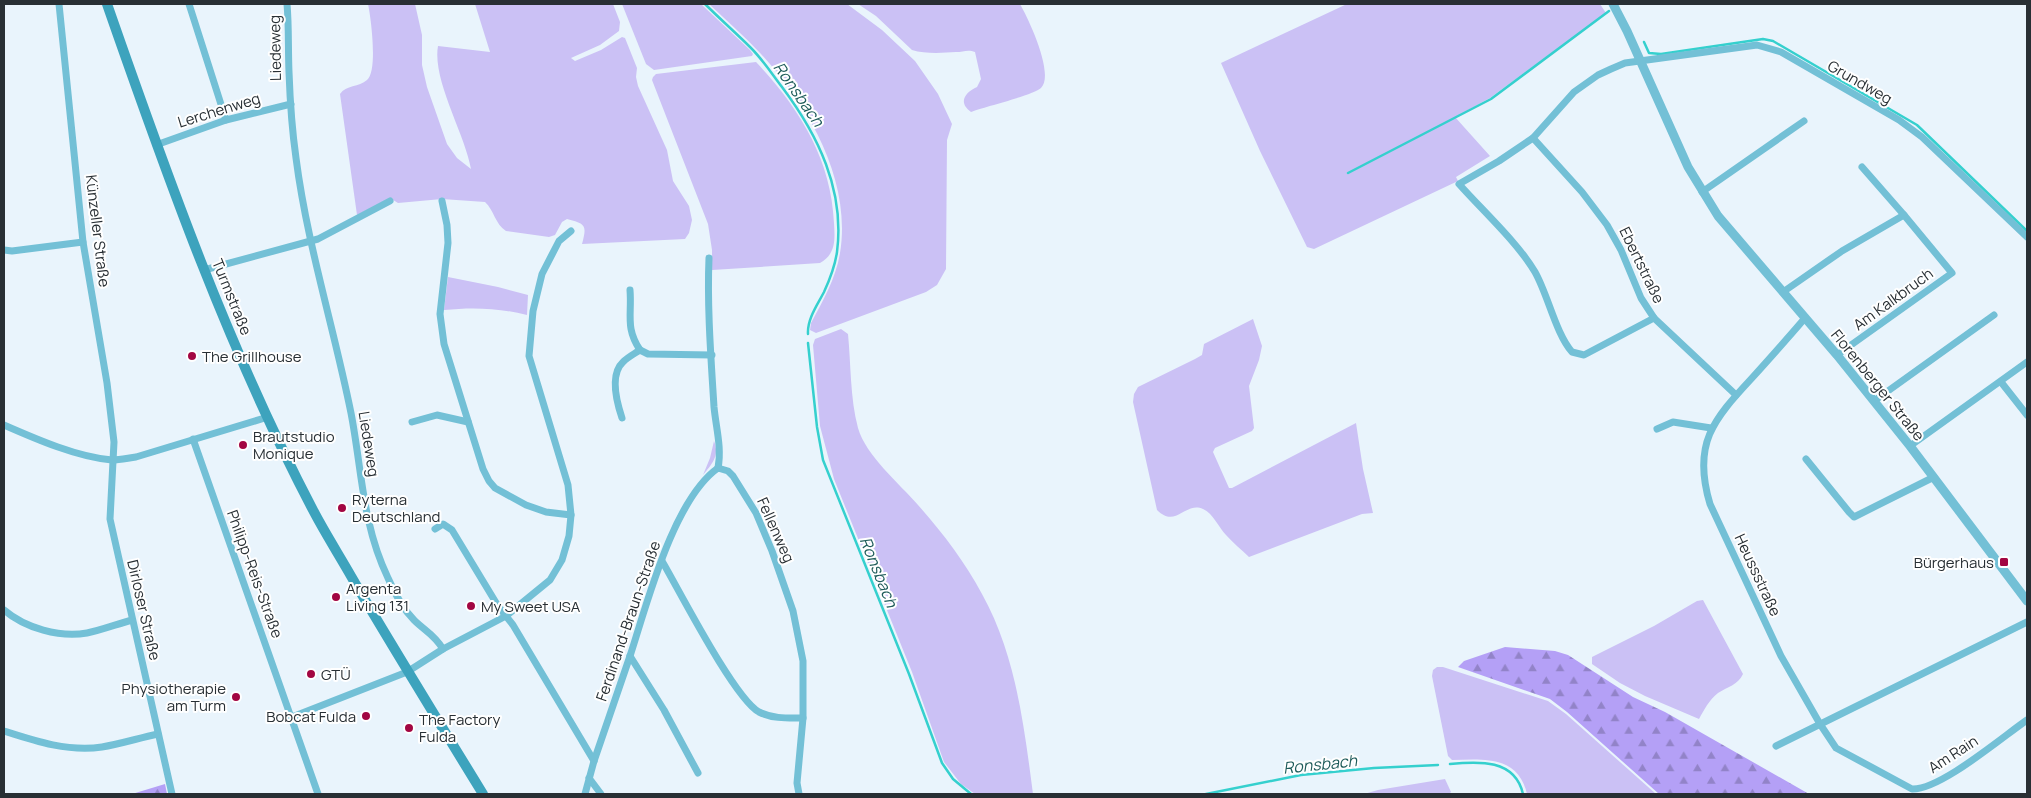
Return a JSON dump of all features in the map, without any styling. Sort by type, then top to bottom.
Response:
[{"type":"main road","name":"Turmstraße","points":[[106,4],[156,145],[204,270],[268,417],[314,510],[407,672],[483,794]]},
{"type":"street","name":"Künzeller Straße","points":[[60,4],[83,242],[107,383],[114,442],[113,460]]},
{"type":"street","points":[[189,4],[226,120]]},
{"type":"street","name":"Liedeweg","points":[[288,4],[291,104],[298,172],[311,241],[351,416],[368,522],[377,553],[388,580],[412,618],[435,636],[443,648]]},
{"type":"street","name":"Florenberger Straße","points":[[1613,4],[1688,167],[1702,192],[1730,233],[1837,355],[1910,446],[2027,601]]},
{"type":"street","name":"Grundweg","points":[[1654,318],[1584,356],[1578,355],[1569,348],[1528,261],[1459,184],[1499,161],[1533,138],[1574,92],[1598,75],[1625,63],[1749,45],[1774,48],[1899,120],[1922,137],[2027,237]]},
{"type":"street","name":"Lerchenweg","points":[[156,145],[226,120],[291,104]]},
{"type":"street","points":[[1702,192],[1804,121]]},
{"type":"street","name":"Ebertstraße","points":[[1533,138],[1582,192],[1607,225],[1621,250],[1641,298],[1654,318],[1736,395]]},
{"type":"street","name":"Am Kalkbruch","points":[[1837,355],[1952,273],[1862,167]]},
{"type":"street","points":[[204,270],[311,241],[390,201]]},
{"type":"street","points":[[442,201],[447,225],[448,243],[440,314],[444,344],[483,469],[489,482],[495,488],[526,505],[539,510],[570,515]]},
{"type":"street","points":[[1783,292],[1842,251],[1904,215]]},
{"type":"street","points":[[292,717],[407,672],[443,648],[506,616],[550,580],[562,560],[569,536],[568,485],[529,356],[533,311],[542,274],[559,241],[571,231]]},
{"type":"street","points":[[4,250],[12,251],[83,242]]},
{"type":"street","points":[[709,258],[708,285],[715,422],[720,448],[718,468]]},
{"type":"street","points":[[630,290],[630,329],[632,338],[640,350],[648,354],[712,354]]},
{"type":"street","points":[[1874,401],[1994,315]]},
{"type":"street","name":"Heussstraße","points":[[1806,318],[1717,418],[1706,443],[1703,470],[1704,485],[1710,504],[1781,656],[1820,724]]},
{"type":"street","points":[[622,418],[616,401],[616,376],[622,363],[640,350]]},
{"type":"street","points":[[1910,446],[2027,362]]},
{"type":"street","points":[[2000,382],[2027,415]]},
{"type":"street","points":[[412,422],[437,415],[468,422]]},
{"type":"street","points":[[4,425],[38,440],[73,451],[113,460],[136,457],[268,417]]},
{"type":"street","points":[[1657,430],[1674,422],[1711,428]]},
{"type":"street","name":"Philipp-Reis-Straße","points":[[193,439],[318,794]]},
{"type":"street","points":[[1806,459],[1854,517],[1934,478]]},
{"type":"street","name":"Dirloser Straße","points":[[113,460],[110,519],[172,794]]},
{"type":"street","name":"Ferdinand-Braun-Straße","points":[[585,794],[594,761],[662,561],[688,503],[702,482],[718,468]]},
{"type":"street","name":"Fellenweg","points":[[718,468],[728,471],[733,476],[756,513],[772,551],[792,611],[803,661],[803,718],[797,783],[799,794]]},
{"type":"street","points":[[435,529],[443,524],[452,530],[513,626],[594,761]]},
{"type":"street","points":[[662,561],[742,695],[758,711],[778,718],[803,718]]},
{"type":"street","points":[[4,610],[12,617],[30,626],[68,634],[86,633],[132,620]]},
{"type":"street","points":[[1776,746],[2027,622]]},
{"type":"street","points":[[630,656],[664,710],[698,773]]},
{"type":"street","name":"Am Rain","points":[[1820,724],[1836,748],[1895,781],[1912,788],[1921,789],[1942,780],[2027,720]]},
{"type":"street","points":[[4,730],[43,743],[71,748],[101,747],[158,734]]},
{"type":"street","points":[[589,778],[601,794]]},
{"type":"shaded area","points":[[368,4],[415,4],[422,35],[422,65],[427,87],[447,144],[457,158],[471,169],[468,155],[444,91],[437,60],[438,46],[490,52],[475,4],[613,4],[620,22],[619,31],[600,45],[571,58],[575,61],[601,50],[622,37],[625,38],[637,68],[638,86],[667,150],[673,181],[689,206],[692,220],[689,233],[685,239],[582,244],[584,226],[567,219],[562,222],[555,235],[549,237],[506,231],[499,225],[485,202],[442,199],[398,203],[390,198],[357,215],[340,94],[346,89],[364,82],[370,75],[373,44]]},
{"type":"shaded area","points":[[622,4],[701,4],[753,54],[752,56],[654,70],[646,64]]},
{"type":"shaded area","points":[[709,4],[847,4],[882,30],[915,61],[938,94],[952,124],[947,140],[946,269],[937,285],[926,292],[816,333],[810,330],[811,323],[832,280],[840,253],[842,226],[839,198],[833,171],[823,145],[795,96],[761,54]]},
{"type":"shaded area","points":[[858,4],[1020,4],[1029,21],[1043,59],[1045,71],[1041,88],[971,112],[964,105],[964,101],[967,94],[977,87],[981,79],[975,52],[934,53],[912,50],[876,16]]},
{"type":"shaded area","points":[[1347,4],[1600,4],[1606,13],[1490,98],[1455,117],[1490,156],[1456,177],[1458,181],[1314,249],[1307,247],[1260,151],[1221,63]]},
{"type":"shaded area","points":[[756,62],[772,79],[799,116],[819,156],[827,177],[832,199],[834,241],[832,251],[820,263],[712,270],[712,250],[708,224],[652,80],[656,74]]},
{"type":"shaded area","points":[[448,277],[528,295],[527,315],[486,309],[444,310]]},
{"type":"shaded area","points":[[1253,319],[1262,346],[1249,386],[1254,428],[1252,431],[1215,448],[1213,452],[1229,488],[1356,423],[1363,469],[1373,513],[1362,514],[1249,557],[1226,535],[1207,511],[1191,508],[1170,517],[1157,510],[1133,402],[1134,394],[1138,387],[1202,355],[1204,344]]},
{"type":"shaded area","points":[[841,329],[848,334],[853,405],[862,438],[875,459],[927,515],[953,548],[968,570],[994,617],[1011,666],[1017,691],[1033,794],[975,794],[961,784],[944,762],[912,672],[834,479],[820,426],[813,345],[815,339]]},
{"type":"shaded area","points":[[714,441],[716,455],[703,475],[710,458]]},
{"type":"shaded area","points":[[1703,600],[1743,674],[1735,683],[1715,696],[1699,719],[1645,696],[1620,683],[1592,664],[1592,657],[1654,626],[1697,601]]},
{"type":"shaded area","points":[[1437,667],[1443,667],[1548,701],[1566,714],[1656,794],[1527,794],[1516,772],[1507,766],[1487,760],[1452,760],[1448,756],[1432,676],[1433,670]]},
{"type":"shaded area","points":[[1445,779],[1451,792],[1449,794],[1364,794],[1378,790]]},
{"type":"green space","points":[[1505,647],[1555,651],[1568,655],[1633,697],[1665,712],[1809,794],[1659,794],[1550,699],[1458,667],[1464,661]]},
{"type":"green space","points":[[165,784],[167,794],[132,794]]},
{"type":"waterway","name":"Ronsbach","points":[[705,4],[755,53],[795,105],[817,144],[833,185],[837,207],[837,252],[834,267],[811,317],[808,334]]},
{"type":"waterway","points":[[1348,173],[1491,99],[1609,11]]},
{"type":"waterway","points":[[1644,42],[1649,53],[1661,54],[1763,39],[1773,41],[1917,125],[2027,231]]},
{"type":"waterway","name":"Ronsbach","points":[[808,343],[817,427],[823,460],[909,674],[942,763],[953,779],[971,794]]},
{"type":"waterway","name":"Ronsbach","points":[[1450,764],[1473,762],[1504,768],[1519,783],[1523,794]]},
{"type":"waterway","name":"Ronsbach","points":[[1206,794],[1301,775],[1374,768],[1438,765]]},
{"type":"place","name":"The Grillhouse","points":[[192,356]]},
{"type":"place","name":"Brautstudio Monique","points":[[243,445]]},
{"type":"place","name":"Ryterna Deutschland","points":[[342,508]]},
{"type":"place","name":"Bürgerhaus","points":[[2004,562]]},
{"type":"place","name":"Argenta Living 131","points":[[336,597]]},
{"type":"place","name":"My Sweet USA","points":[[471,606]]},
{"type":"place","name":"GTÜ","points":[[311,674]]},
{"type":"place","name":"Physiotherapie am Turm","points":[[236,697]]},
{"type":"place","name":"Bobcat Fulda","points":[[366,716]]},
{"type":"place","name":"The Factory Fulda","points":[[409,728]]}]
